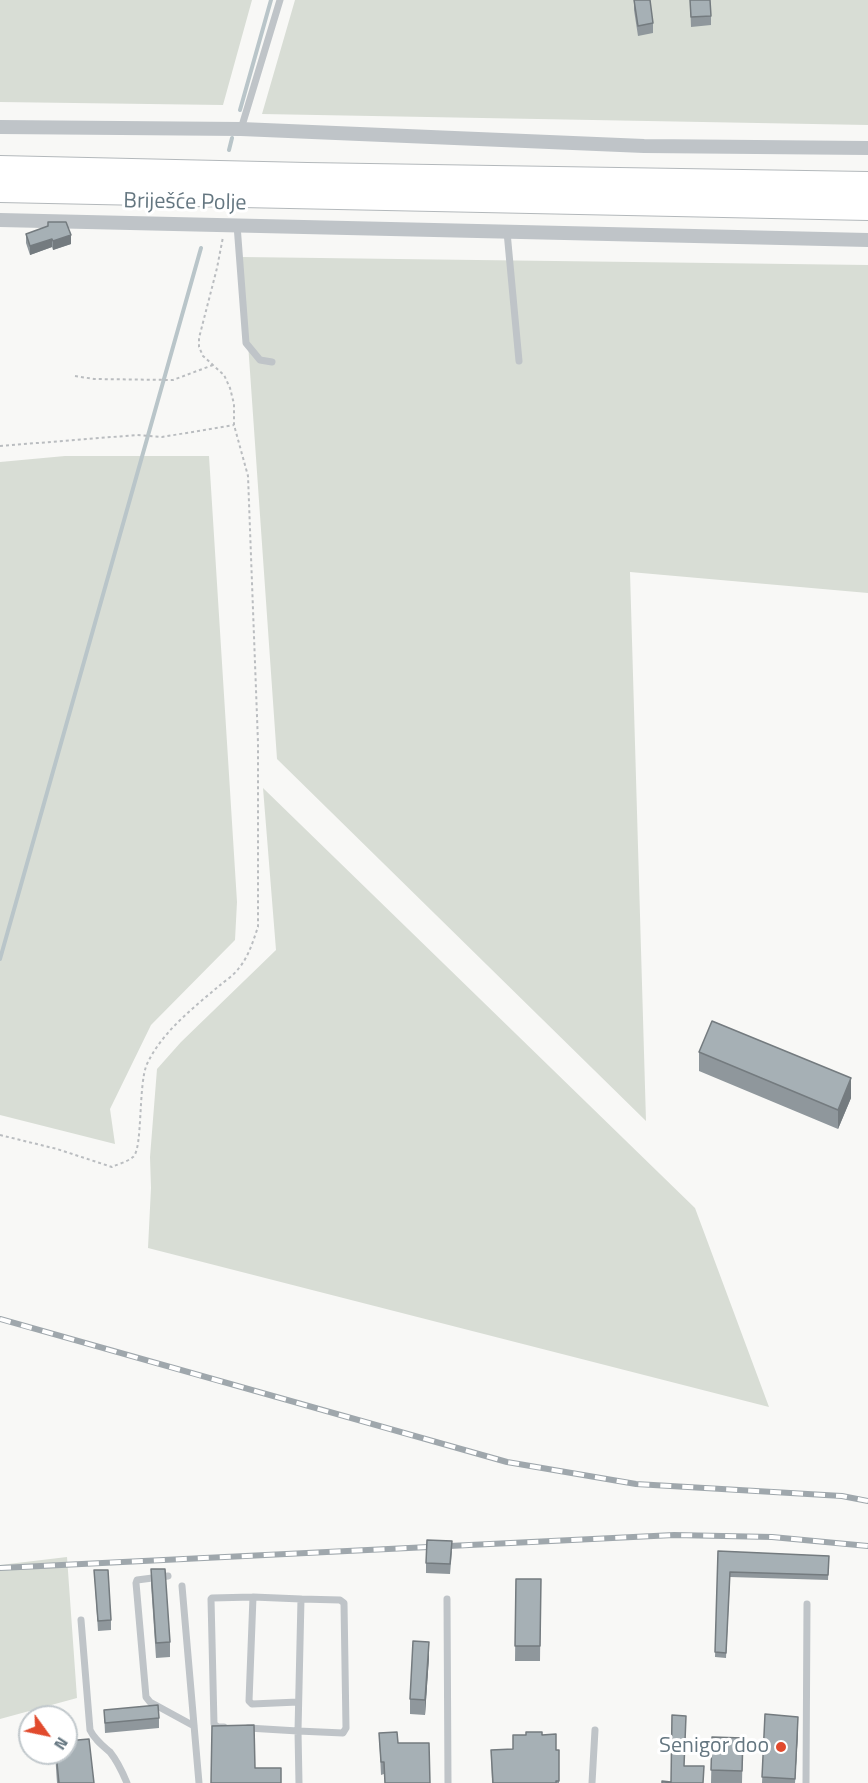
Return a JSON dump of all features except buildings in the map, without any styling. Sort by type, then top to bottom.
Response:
[{"type":"highway","points":[[0,168],[868,184]]},
{"type":"highway","points":[[0,190],[868,208]]},
{"type":"street","points":[[0,127],[241,129],[644,146],[868,148]]},
{"type":"street","name":"Briješće Polje","points":[[0,220],[868,240]]},
{"type":"lane","points":[[241,129],[280,0]]},
{"type":"lane","points":[[231,225],[246,343],[250,351],[260,360],[272,362]]},
{"type":"lane","points":[[507,232],[519,361]]},
{"type":"lane","points":[[168,1576],[136,1582],[146,1696],[155,1705],[194,1726]]},
{"type":"lane","points":[[182,1586],[199,1783]]},
{"type":"lane","points":[[253,1598],[249,1701],[252,1704],[298,1702]]},
{"type":"lane","points":[[230,1727],[218,1727],[214,1724],[211,1599],[301,1599],[344,1602],[346,1728],[343,1733],[241,1728]]},
{"type":"lane","points":[[299,1783],[298,1702],[301,1599]]},
{"type":"lane","points":[[447,1599],[448,1783]]},
{"type":"lane","points":[[806,1783],[807,1604]]},
{"type":"lane","points":[[81,1620],[90,1730],[94,1738],[120,1766],[127,1783]]},
{"type":"lane","points":[[592,1783],[595,1730]]},
{"type":"path","points":[[0,1135],[57,1149],[112,1167],[134,1157],[139,1148],[141,1092],[147,1063],[183,1018],[239,969],[250,952],[258,927],[258,743],[248,476],[234,425],[234,404],[230,388],[224,375],[203,356],[199,347],[199,338],[217,268],[231,225]]},
{"type":"path","points":[[75,376],[94,379],[173,380],[213,365]]},
{"type":"path","points":[[0,446],[137,435],[162,437],[234,425]]},
{"type":"shaded area","points":[[0,0],[252,0],[223,105],[0,102]]},
{"type":"shaded area","points":[[295,0],[868,0],[868,125],[262,114]]},
{"type":"shaded area","points":[[242,257],[868,265],[868,593],[630,572],[646,1121],[277,759]]},
{"type":"shaded area","points":[[65,456],[209,456],[237,902],[235,940],[151,1025],[110,1109],[115,1144],[0,1115],[0,462]]},
{"type":"shaded area","points":[[263,788],[695,1208],[769,1407],[148,1248],[150,1157],[157,1069],[181,1042],[276,950]]},
{"type":"shaded area","points":[[67,1557],[77,1698],[51,1705],[18,1705],[18,1714],[0,1719],[0,1565]]},
{"type":"waterway","points":[[240,110],[271,0]]},
{"type":"waterway","points":[[229,150],[232,138]]},
{"type":"waterway","points":[[0,959],[201,248]]},
{"type":"railway","points":[[0,1319],[507,1462],[636,1484],[842,1496],[868,1501]]},
{"type":"railway","points":[[0,1568],[674,1535],[772,1537],[868,1546]]},
{"type":"place","name":"Senigor doo","points":[[781,1747]]}]
